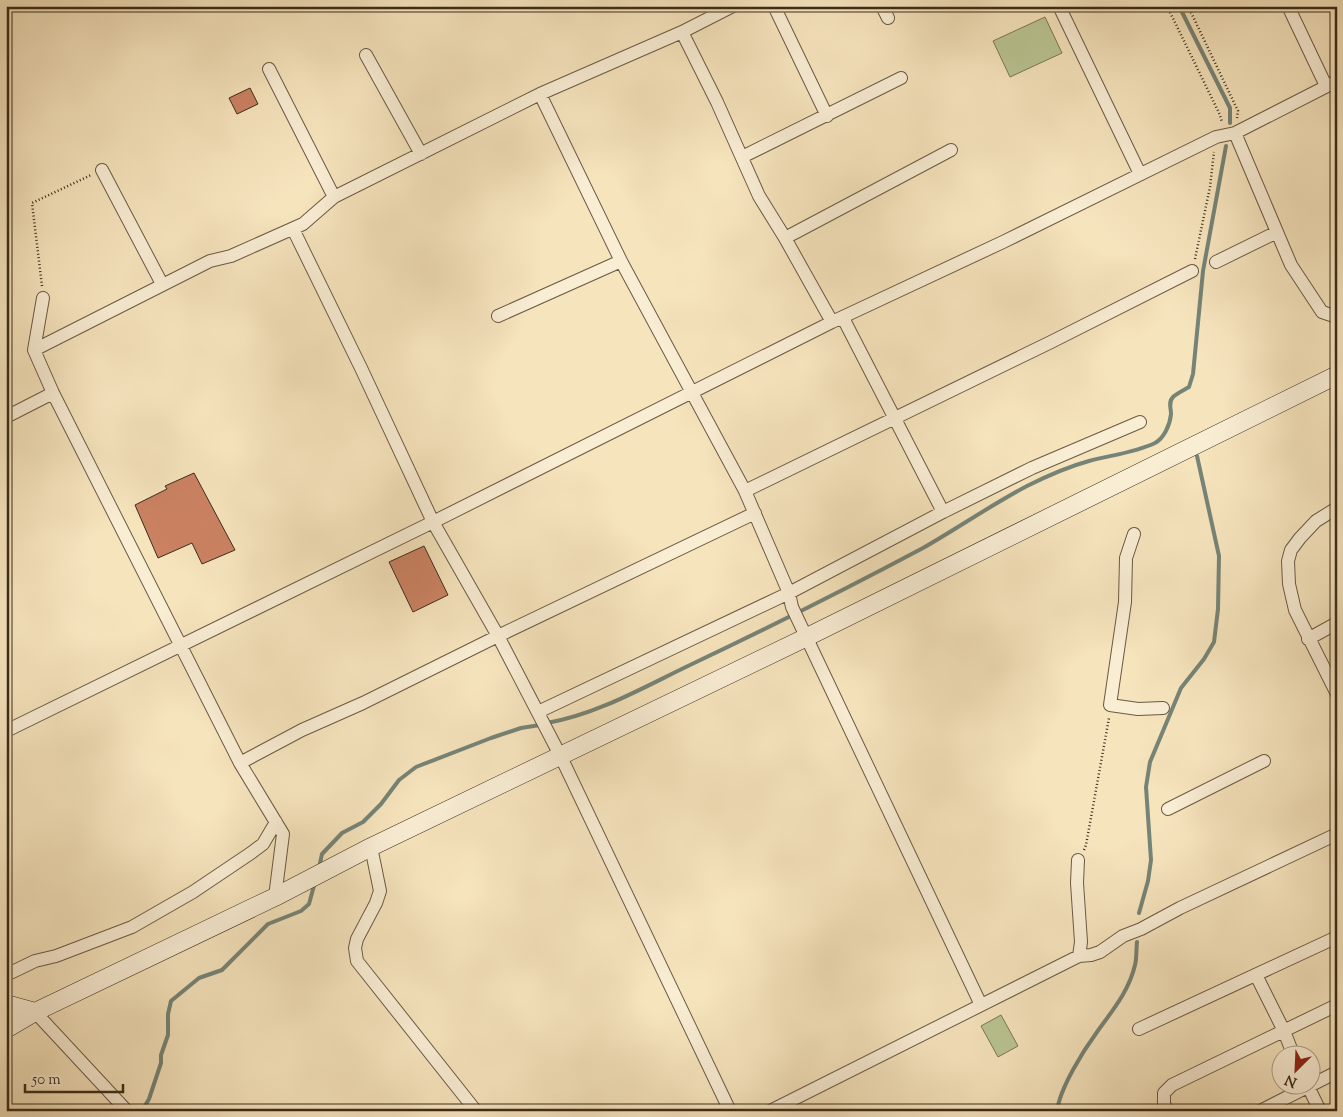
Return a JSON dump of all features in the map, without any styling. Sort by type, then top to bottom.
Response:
[{"type":"street","points":[[34,350],[210,261],[231,256],[303,224],[334,197],[540,94],[682,32],[733,6]]},
{"type":"street","points":[[774,6],[827,116]]},
{"type":"street","points":[[1058,6],[1140,174]]},
{"type":"street","points":[[6,731],[433,522],[837,320],[1003,242],[1216,137],[1234,133],[1331,83],[1288,6]]},
{"type":"street","points":[[682,32],[759,196],[837,320],[894,419],[943,512]]},
{"type":"street","points":[[366,54],[421,154]]},
{"type":"street","points":[[269,69],[334,197]]},
{"type":"street","points":[[742,157],[901,78]]},
{"type":"street","points":[[540,94],[621,261],[745,491],[789,593],[792,607],[981,1005]]},
{"type":"street","points":[[1234,133],[1291,265],[1322,312],[1337,317]]},
{"type":"street","points":[[785,238],[951,150]]},
{"type":"street","points":[[102,170],[162,284]]},
{"type":"street","points":[[292,229],[361,368],[433,522],[498,636],[561,757],[730,1111]]},
{"type":"street","points":[[1216,262],[1277,232]]},
{"type":"street","points":[[498,316],[621,261]]},
{"type":"street","points":[[745,491],[1192,270]]},
{"type":"street","points":[[43,298],[34,350],[53,393],[240,763],[283,834],[275,897]]},
{"type":"street","points":[[6,1029],[35,1012],[275,897],[371,847],[807,637],[1337,375]]},
{"type":"street","points":[[6,417],[53,393]]},
{"type":"street","points":[[538,712],[789,593],[943,512],[1032,468],[1140,422]]},
{"type":"street","points":[[1337,508],[1316,521],[1300,538],[1292,550],[1288,561],[1289,584],[1295,610],[1337,694]]},
{"type":"street","points":[[240,763],[302,730],[364,703],[498,636],[755,513]]},
{"type":"street","points":[[1134,534],[1126,558],[1124,602],[1110,705],[1138,709],[1163,708]]},
{"type":"street","points":[[1308,639],[1337,623]]},
{"type":"street","points":[[1168,809],[1264,761]]},
{"type":"street","points":[[6,974],[132,927],[193,892],[251,853],[263,844],[276,822]]},
{"type":"street","points":[[770,1111],[1079,956],[1100,952],[1123,936],[1337,834]]},
{"type":"street","points":[[371,847],[379,878],[380,891],[357,939],[355,948],[357,961],[476,1111]]},
{"type":"street","points":[[1078,860],[1077,890],[1081,942],[1079,956]]},
{"type":"street","points":[[1138,1029],[1337,938]]},
{"type":"street","points":[[1256,975],[1290,1044]]},
{"type":"street","points":[[6,1004],[35,1012],[127,1111]]},
{"type":"street","points":[[1167,1111],[1164,1104],[1164,1093],[1172,1085],[1337,1005]]},
{"type":"street","points":[[1320,1080],[1337,1072]]},
{"type":"street","points":[[1260,1111],[1292,1094]]},
{"type":"street","points":[[1311,1094],[1320,1111]]},
{"type":"path","points":[[1167,6],[1220,115],[1222,123],[1216,137],[1210,187],[1192,270]]},
{"type":"path","points":[[1188,6],[1238,111],[1234,133]]},
{"type":"path","points":[[43,298],[32,203],[102,170]]},
{"type":"path","points":[[1078,860],[1086,845],[1110,705]]},
{"type":"green space","points":[[1045,17],[1062,53],[1010,77],[993,41]]},
{"type":"green space","points":[[1001,1015],[1018,1046],[998,1057],[981,1026]]},
{"type":"building","points":[[250,88],[258,104],[237,114],[229,98]]},
{"type":"building","points":[[194,473],[235,550],[202,564],[192,543],[158,558],[135,505],[167,489],[165,486]]},
{"type":"building","points":[[424,546],[448,595],[413,612],[389,562]]},
{"type":"waterway","points":[[1179,6],[1230,108],[1230,123]]},
{"type":"waterway","points":[[547,723],[566,719],[620,699],[778,623],[923,548],[1000,501],[1042,479],[1081,463],[1122,454],[1158,441],[1164,435],[1169,422],[1171,399],[1189,387],[1193,374],[1203,271],[1226,146]]},
{"type":"waterway","points":[[1139,913],[1148,881],[1151,860],[1146,787],[1150,762],[1181,688],[1204,659],[1214,642],[1218,609],[1219,556],[1197,456]]},
{"type":"waterway","points":[[319,868],[322,854],[342,833],[363,822],[381,804],[399,780],[416,767],[491,738],[521,728],[540,725]]},
{"type":"waterway","points":[[142,1111],[149,1099],[161,1063],[161,1055],[168,1035],[168,1014],[171,1001],[199,978],[222,970],[268,924],[301,911],[309,904],[315,882]]},
{"type":"waterway","points":[[1057,1111],[1063,1092],[1079,1059],[1129,983],[1136,962],[1137,942]]}]
